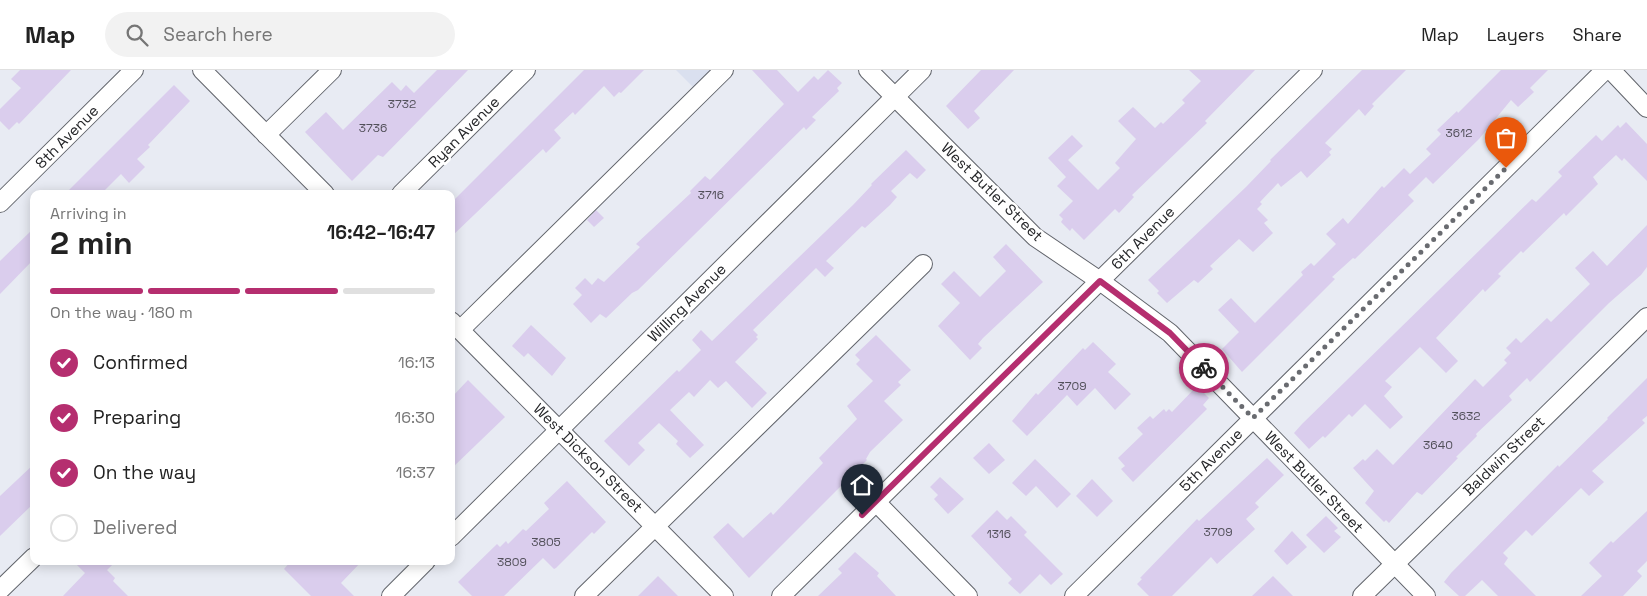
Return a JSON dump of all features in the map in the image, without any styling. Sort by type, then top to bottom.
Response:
[{"type":"street","name":"8th Avenue","points":[[0,203],[134,70]]},
{"type":"street","points":[[202,70],[321,190]]},
{"type":"street","points":[[266,135],[332,70]]},
{"type":"street","name":"Ryan Avenue","points":[[405,190],[526,70]]},
{"type":"street","points":[[456,325],[724,70]]},
{"type":"street","name":"West Butler Street","points":[[868,70],[1035,237],[1100,281],[1170,333],[1426,596]]},
{"type":"street","name":"Willing Avenue","points":[[455,533],[922,70]]},
{"type":"street","name":"6th Avenue","points":[[781,596],[1313,70]]},
{"type":"street","name":"5th Avenue","points":[[1074,596],[1605,70]]},
{"type":"street","points":[[1611,70],[1647,108]]},
{"type":"street","points":[[584,596],[923,264]]},
{"type":"street","name":"Baldwin Street","points":[[1362,596],[1647,317]]},
{"type":"street","name":"West Dickson Street","points":[[456,325],[724,596]]},
{"type":"street","points":[[876,502],[968,596]]},
{"type":"street","points":[[0,590],[30,560]]},
{"type":"street","points":[[391,596],[422,565]]},
{"type":"shaded area","points":[[676,70],[714,70],[695,89]]},
{"type":"building","points":[[20,70],[71,70],[19,124],[17,122],[9,130],[0,121],[0,109],[21,88],[11,79]]},
{"type":"building","points":[[437,70],[468,70],[383,157],[378,155],[352,181],[305,132],[326,112],[343,130],[392,82],[401,91],[406,85],[414,93]]},
{"type":"building","points":[[584,70],[644,70],[621,93],[619,92],[614,97],[604,86],[575,115],[573,112],[554,130],[561,138],[546,153],[543,149],[455,233],[455,199]]},
{"type":"building","points":[[752,70],[777,70],[798,92],[814,76],[818,80],[828,70],[842,83],[837,88],[839,91],[812,117],[816,120],[806,130],[804,127],[638,290],[632,293],[606,318],[600,314],[591,323],[573,304],[582,295],[575,288],[585,278],[592,285],[598,278],[604,282],[640,247],[636,244],[691,193],[690,191],[705,176],[710,180],[784,104]]},
{"type":"building","points":[[981,70],[1014,70],[974,111],[980,118],[968,129],[946,106]]},
{"type":"building","points":[[1189,70],[1255,70],[1205,121],[1207,123],[1132,195],[1134,197],[1119,213],[1115,209],[1084,240],[1072,228],[1070,231],[1061,222],[1063,219],[1059,215],[1073,201],[1057,186],[1066,177],[1048,158],[1072,135],[1083,146],[1068,160],[1098,190],[1120,168],[1115,163],[1136,139],[1118,121],[1133,107],[1155,128],[1161,122],[1163,124],[1185,103],[1182,100],[1201,81]]},
{"type":"building","points":[[1362,70],[1406,70],[1372,104],[1374,106],[1365,116],[1359,109],[1325,143],[1332,149],[1329,152],[1331,155],[1307,178],[1301,171],[1281,187],[1278,183],[1260,202],[1262,204],[1257,209],[1268,220],[1264,223],[1273,233],[1253,252],[1239,239],[1210,266],[1213,269],[1198,283],[1194,280],[1167,303],[1148,280],[1246,187],[1270,160]]},
{"type":"building","points":[[1501,70],[1548,70],[1530,88],[1534,92],[1518,107],[1511,100],[1479,139],[1433,184],[1426,177],[1408,195],[1414,201],[1355,259],[1353,258],[1332,277],[1335,279],[1242,372],[1222,349],[1239,332],[1218,310],[1231,298],[1255,323],[1303,275],[1301,272],[1311,263],[1314,266],[1336,244],[1326,234],[1343,218],[1348,224],[1382,186],[1384,188],[1404,168],[1410,174],[1431,154],[1426,149],[1441,134],[1437,130],[1457,111],[1458,113]]},
{"type":"building","points":[[174,85],[190,101],[148,145],[150,147],[137,159],[145,167],[129,183],[121,174],[105,190],[69,190]]},
{"type":"building","points":[[1626,122],[1647,144],[1647,181],[1624,158],[1622,161],[1616,155],[1593,177],[1598,184],[1566,216],[1564,213],[1523,253],[1521,251],[1498,274],[1501,276],[1485,292],[1483,289],[1436,338],[1458,361],[1446,373],[1420,347],[1385,381],[1392,387],[1384,396],[1403,417],[1390,429],[1365,404],[1352,417],[1349,414],[1325,438],[1323,436],[1309,449],[1294,433],[1302,424],[1532,199],[1536,202],[1562,176],[1558,172],[1596,135],[1602,141],[1618,125],[1620,128]]},
{"type":"building","points":[[906,150],[926,170],[917,179],[910,173],[891,191],[897,197],[890,205],[865,228],[862,226],[826,261],[834,268],[825,277],[816,268],[753,330],[758,335],[756,337],[758,339],[735,362],[767,393],[752,408],[726,381],[718,388],[710,380],[694,397],[689,392],[670,410],[704,445],[690,458],[676,444],[678,441],[659,423],[638,443],[645,450],[629,466],[604,441],[677,370],[679,372],[701,350],[692,340],[701,330],[712,341],[853,205],[871,184]]},
{"type":"building","points":[[596,210],[604,218],[594,227],[587,220]]},
{"type":"building","points":[[1647,225],[1647,267],[1641,275],[1609,303],[1530,382],[1527,378],[1509,396],[1512,400],[1476,434],[1477,436],[1456,457],[1458,458],[1422,495],[1417,492],[1389,523],[1386,520],[1384,522],[1365,503],[1374,491],[1353,468],[1363,459],[1365,461],[1377,449],[1393,465],[1475,379],[1483,387],[1507,363],[1504,360],[1511,353],[1506,348],[1516,338],[1521,343],[1547,318],[1551,322],[1590,284],[1575,268],[1593,251],[1607,266]]},
{"type":"building","points":[[30,232],[30,263],[0,294],[0,261]]},
{"type":"building","points":[[1006,244],[1043,282],[983,338],[978,344],[982,348],[970,360],[938,326],[960,303],[941,284],[954,271],[980,297],[1006,271],[993,257]]},
{"type":"building","points":[[531,325],[566,358],[552,376],[528,353],[524,357],[512,346]]},
{"type":"building","points":[[876,335],[911,370],[898,382],[901,385],[884,401],[903,420],[870,452],[867,460],[749,578],[713,537],[728,523],[743,538],[771,512],[773,515],[823,463],[819,458],[857,419],[847,406],[873,381],[856,364],[860,360],[855,355]]},
{"type":"building","points":[[1093,342],[1116,364],[1108,372],[1131,394],[1115,410],[1095,388],[1077,406],[1067,395],[1027,436],[1012,421],[1036,393],[1038,395],[1083,348],[1085,350]]},
{"type":"building","points":[[1647,378],[1647,416],[1642,420],[1645,423],[1592,471],[1604,482],[1589,496],[1581,488],[1532,536],[1526,530],[1503,553],[1508,558],[1504,564],[1536,596],[1498,596],[1482,580],[1465,596],[1459,596],[1444,582],[1451,573],[1558,465],[1559,467],[1608,419]]},
{"type":"building","points":[[468,380],[505,417],[455,465],[455,394]]},
{"type":"building","points":[[1197,386],[1209,398],[1203,405],[1207,409],[1133,482],[1121,469],[1125,466],[1118,458],[1143,434],[1137,428],[1150,416],[1153,419],[1164,409],[1166,412],[1169,409],[1172,412]]},
{"type":"building","points":[[989,443],[1005,460],[989,474],[973,458]]},
{"type":"building","points":[[1267,458],[1284,475],[1255,503],[1259,507],[1246,519],[1255,529],[1217,564],[1211,557],[1172,596],[1149,596],[1137,584],[1142,579],[1140,578],[1197,519],[1199,521]]},
{"type":"building","points":[[1035,459],[1071,494],[1057,508],[1036,486],[1026,496],[1012,483]]},
{"type":"building","points":[[30,468],[30,507],[0,536],[0,496]]},
{"type":"building","points":[[940,477],[964,499],[948,514],[934,499],[938,495],[930,487]]},
{"type":"building","points":[[1092,479],[1113,501],[1097,517],[1076,496]]},
{"type":"building","points":[[567,481],[606,522],[594,534],[592,532],[556,568],[554,569],[543,558],[504,596],[472,596],[458,582],[497,544],[500,547],[506,541],[508,544],[523,529],[526,531],[549,509],[544,503]]},
{"type":"building","points":[[997,510],[1007,520],[1011,516],[1027,532],[1024,535],[1063,574],[1051,585],[1040,574],[1020,594],[1008,583],[1012,579],[971,536]]},
{"type":"building","points":[[1647,511],[1647,561],[1637,571],[1642,576],[1623,596],[1581,596],[1602,576],[1589,563],[1611,541],[1613,543]]},
{"type":"building","points":[[1326,516],[1338,528],[1334,531],[1341,537],[1324,553],[1306,535]]},
{"type":"building","points":[[1292,531],[1307,547],[1287,565],[1274,551]]},
{"type":"building","points":[[855,552],[879,573],[877,576],[896,596],[818,596],[842,573],[838,569]]},
{"type":"building","points":[[77,565],[112,565],[107,570],[115,578],[113,581],[128,596],[63,596],[85,573]]},
{"type":"building","points":[[288,565],[358,565],[341,583],[354,596],[311,596],[284,569]]},
{"type":"building","points":[[658,576],[678,596],[638,596]]},
{"type":"building","points":[[1273,576],[1293,596],[1252,596]]},
{"type":"way so far","points":[[1204,368],[1253,418],[1506,168]]},
{"type":"route","points":[[862,515],[1100,281],[1170,333],[1204,368]]}]
